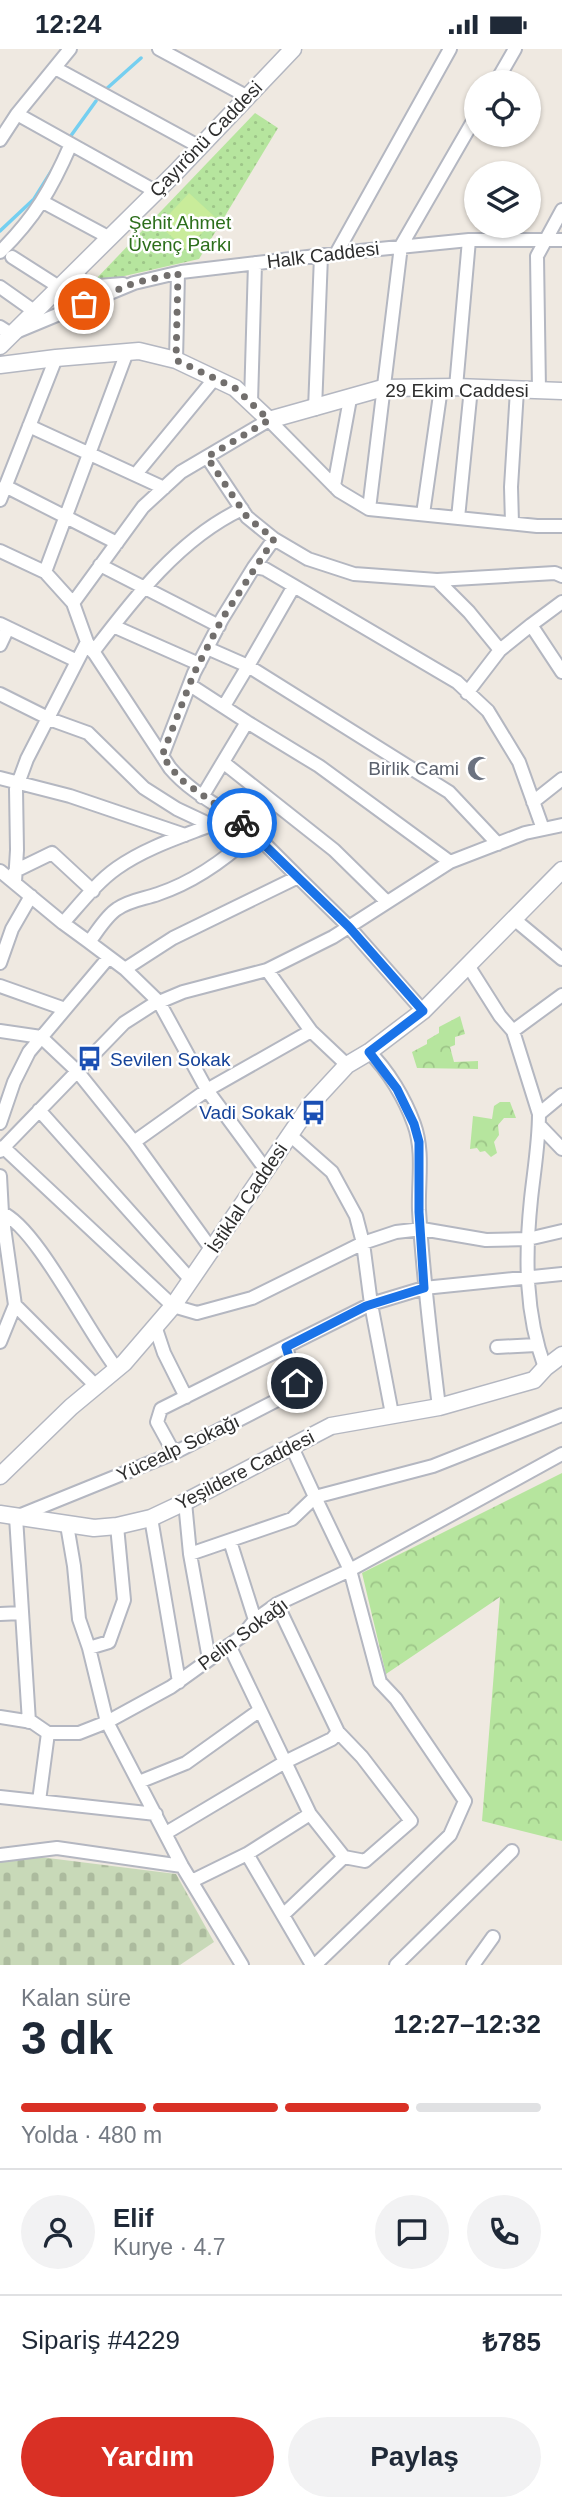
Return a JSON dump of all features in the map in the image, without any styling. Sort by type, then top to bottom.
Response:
[{"type":"street","points":[[0,140],[17,114],[70,49]]},
{"type":"street","points":[[159,49],[248,97]]},
{"type":"street","name":"Çayırönü Caddesi","points":[[4,336],[110,238],[293,49]]},
{"type":"street","points":[[336,254],[450,49]]},
{"type":"street","points":[[503,70],[515,49]]},
{"type":"street","points":[[55,68],[200,147]]},
{"type":"street","points":[[17,114],[155,191]]},
{"type":"street","points":[[369,509],[401,246],[464,137]]},
{"type":"street","points":[[71,144],[43,202],[6,255],[79,298],[99,299]]},
{"type":"street","points":[[43,202],[110,238]]},
{"type":"street","points":[[538,390],[537,256],[562,210]]},
{"type":"street","points":[[457,518],[456,388],[469,240]]},
{"type":"street","name":"Halk Caddesi","points":[[4,336],[134,283],[178,273],[469,240],[562,240]]},
{"type":"street","points":[[315,409],[321,256]]},
{"type":"street","points":[[251,402],[255,263]]},
{"type":"street","points":[[80,267],[78,274],[83,283],[90,286],[134,283]]},
{"type":"street","points":[[176,360],[178,273]]},
{"type":"street","points":[[0,287],[34,311]]},
{"type":"street","points":[[0,365],[139,351],[176,360],[235,388],[334,486],[369,509],[537,526],[562,526]]},
{"type":"street","points":[[45,572],[127,352]]},
{"type":"street","points":[[0,500],[56,358]]},
{"type":"street","points":[[136,474],[215,378]]},
{"type":"street","name":"29 Ekim Caddesi","points":[[269,420],[383,388],[562,391]]},
{"type":"street","points":[[423,515],[456,388]]},
{"type":"street","points":[[512,523],[511,487],[517,390]]},
{"type":"street","points":[[334,486],[350,399]]},
{"type":"street","points":[[73,603],[143,507],[181,473],[269,420]]},
{"type":"street","points":[[29,426],[164,488]]},
{"type":"street","points":[[207,457],[247,517],[274,539],[308,559],[354,574],[437,580],[555,573],[562,576]]},
{"type":"street","points":[[5,486],[117,543]]},
{"type":"street","points":[[15,876],[16,789],[27,759],[77,661],[113,626],[130,602],[190,543],[216,522],[242,509]]},
{"type":"street","points":[[162,756],[207,648],[254,567],[274,539]]},
{"type":"street","points":[[0,551],[45,572],[73,603],[90,647],[180,779],[254,833],[349,927],[423,1011]]},
{"type":"street","points":[[100,565],[219,626]]},
{"type":"street","points":[[254,567],[265,569],[457,682],[488,711],[519,762],[543,829]]},
{"type":"street","points":[[437,580],[469,612],[500,650]]},
{"type":"street","points":[[224,706],[294,586]]},
{"type":"street","points":[[467,693],[500,650],[562,602]]},
{"type":"street","points":[[531,625],[562,672]]},
{"type":"street","points":[[0,645],[4,626],[77,661]]},
{"type":"street","points":[[113,626],[199,664]]},
{"type":"street","points":[[207,648],[248,666],[449,792],[498,844]]},
{"type":"street","points":[[190,685],[319,766],[450,862]]},
{"type":"street","points":[[0,694],[88,733],[144,787],[177,809],[211,825]]},
{"type":"street","points":[[202,797],[247,722]]},
{"type":"street","points":[[224,763],[334,850],[387,902]]},
{"type":"street","points":[[0,778],[70,796],[185,835]]},
{"type":"street","points":[[533,802],[562,779]]},
{"type":"street","points":[[64,923],[117,867],[230,814]]},
{"type":"street","points":[[561,827],[543,829],[450,862],[349,927],[267,970],[183,992],[159,1002],[124,1023],[2,1149],[173,1305],[197,1313],[252,1297],[363,1243],[396,1232],[422,1229],[486,1240],[528,1238],[562,1231]]},
{"type":"street","points":[[89,942],[115,910],[204,873],[254,833]]},
{"type":"street","points":[[15,876],[52,853],[93,891]]},
{"type":"street","name":"İstiklal Caddesi","points":[[0,1476],[117,1369],[155,1327],[212,1250],[311,1104],[347,1065],[369,1052],[423,1011],[562,870]]},
{"type":"street","points":[[0,871],[15,876],[31,896],[125,969],[159,1002],[207,1090],[266,1170]]},
{"type":"street","points":[[125,969],[173,938],[298,877]]},
{"type":"street","points":[[0,963],[6,928],[31,896]]},
{"type":"street","points":[[514,919],[562,959]]},
{"type":"street","points":[[0,1123],[14,1082],[29,1052],[109,957]]},
{"type":"street","points":[[469,967],[500,1016],[513,1031],[539,1120],[527,1277],[528,1300],[537,1345],[545,1368]]},
{"type":"street","points":[[267,970],[311,1031],[347,1065]]},
{"type":"street","points":[[0,986],[65,1009]]},
{"type":"street","points":[[513,1031],[562,995]]},
{"type":"street","points":[[0,1031],[41,1037],[77,1071],[134,1142],[212,1250]]},
{"type":"street","points":[[134,1142],[207,1090],[311,1031]]},
{"type":"street","points":[[369,1052],[397,1089],[414,1124],[419,1142],[419,1212],[424,1288],[439,1408]]},
{"type":"street","points":[[539,1120],[562,1095]]},
{"type":"street","points":[[40,1110],[190,1279]]},
{"type":"street","points":[[539,1120],[562,1149]]},
{"type":"street","points":[[290,1135],[332,1172],[356,1216],[392,1414]]},
{"type":"street","points":[[0,1176],[4,1259],[15,1305],[96,1386]]},
{"type":"street","points":[[2,1213],[19,1225],[62,1282],[102,1350],[117,1369]]},
{"type":"street","points":[[173,1453],[157,1422],[161,1409],[371,1304],[424,1288],[562,1274]]},
{"type":"street","points":[[0,1342],[4,1322],[15,1305]]},
{"type":"street","points":[[155,1327],[164,1353],[186,1397]]},
{"type":"street","points":[[496,1347],[537,1345]]},
{"type":"street","name":"Yücealp Sokağı","points":[[8,1515],[173,1453],[293,1391],[297,1383],[286,1347]]},
{"type":"street","name":"Yeşildere Caddesi","points":[[8,1515],[94,1528],[151,1518],[331,1426],[439,1408],[534,1380],[562,1355]]},
{"type":"street","points":[[190,1555],[292,1519],[315,1497],[433,1467],[562,1415]]},
{"type":"street","points":[[247,1854],[313,1965],[450,1835],[465,1801],[396,1699],[380,1682],[350,1570],[291,1445]]},
{"type":"street","name":"Pelin Sokağı","points":[[48,1733],[79,1733],[107,1722],[179,1682],[242,1636],[255,1620],[277,1604],[350,1570],[562,1454]]},
{"type":"street","points":[[185,1502],[190,1555],[209,1660]]},
{"type":"street","points":[[8,1515],[22,1613],[29,1721]]},
{"type":"street","points":[[151,1518],[179,1682]]},
{"type":"street","points":[[67,1525],[79,1619],[107,1722],[182,1866],[242,1965]]},
{"type":"street","points":[[89,1648],[109,1642],[124,1600],[117,1526]]},
{"type":"street","points":[[230,1541],[255,1620]]},
{"type":"street","points":[[229,1645],[310,1814],[344,1857],[365,1861],[411,1821],[362,1757],[338,1732],[277,1604]]},
{"type":"street","points":[[0,1615],[22,1613]]},
{"type":"street","points":[[139,1782],[186,1763],[260,1710]]},
{"type":"street","points":[[0,1717],[29,1721],[48,1733],[39,1801]]},
{"type":"street","points":[[166,1833],[285,1762],[332,1739],[338,1732]]},
{"type":"street","points":[[0,1797],[156,1814]]},
{"type":"street","points":[[192,1881],[247,1854],[310,1814]]},
{"type":"street","points":[[0,1855],[57,1847],[182,1866]]},
{"type":"street","points":[[396,1965],[512,1851]]},
{"type":"street","points":[[283,1915],[344,1857]]},
{"type":"street","points":[[473,1965],[493,1937]]},
{"type":"green space","name":"Şehit Ahmet Üvenç Parkı","points":[[255,113],[278,128],[199,259],[98,282],[95,280]]},
{"type":"green space","points":[[189,193],[216,218],[186,250],[159,225]]},
{"type":"green space","points":[[460,1016],[465,1034],[455,1037],[455,1045],[450,1047],[454,1062],[478,1061],[478,1069],[417,1068],[412,1052],[439,1033],[439,1027]]},
{"type":"green space","points":[[500,1102],[510,1102],[516,1118],[504,1118],[498,1125],[499,1135],[494,1142],[497,1153],[491,1157],[485,1151],[470,1149],[473,1116],[492,1119],[494,1106]]},
{"type":"green space","points":[[562,1473],[562,1841],[482,1821],[500,1597],[386,1674],[362,1573]]},
{"type":"green space","points":[[0,1852],[176,1874],[214,1942],[180,1965],[0,1965]]},
{"type":"waterway","points":[[104,91],[141,58]]},
{"type":"waterway","points":[[70,137],[96,101]]},
{"type":"waterway","points":[[0,231],[34,199],[54,167]]},
{"type":"way so far","points":[[84,304],[134,283],[178,273],[176,360],[235,388],[269,420],[207,457],[247,517],[274,539],[222,619],[194,673],[162,756],[180,779],[242,823]]},
{"type":"place","name":"Birlik Cami","points":[[479,768]]},
{"type":"place","name":"Sevilen Sokak","points":[[90,1059]]},
{"type":"place","name":"Vadi Sokak","points":[[314,1112]]},
{"type":"route","points":[[242,823],[349,927],[423,1011],[369,1052],[397,1089],[414,1124],[419,1142],[419,1212],[424,1288],[366,1306],[286,1347],[297,1383]]}]
